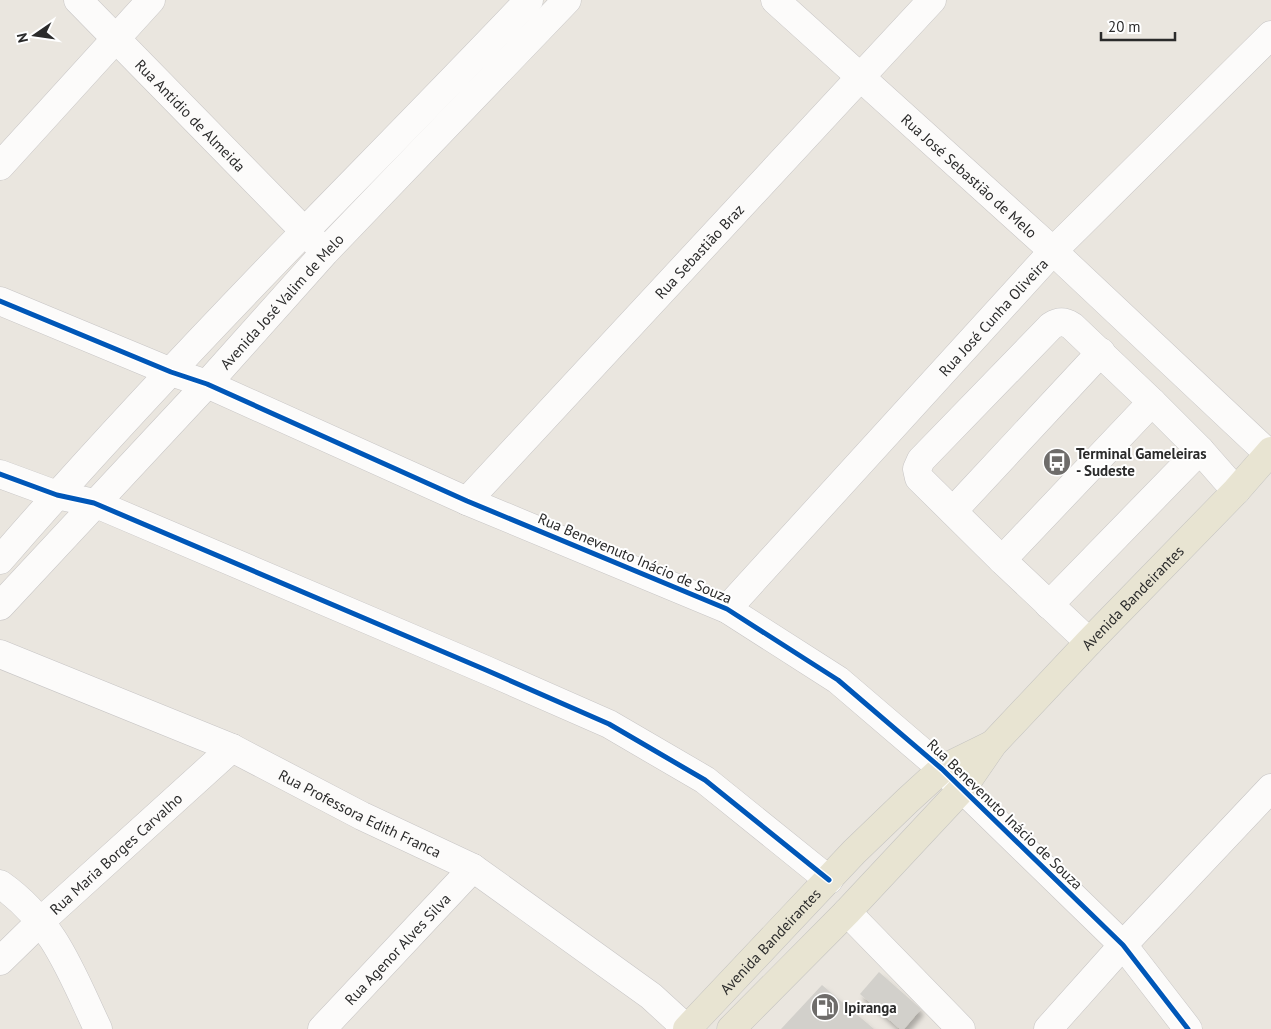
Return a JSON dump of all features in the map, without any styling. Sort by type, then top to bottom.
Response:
[{"type":"main road","name":"Avenida Bandeirantes","points":[[731,1029],[847,912],[962,789],[993,744],[1270,454]]},
{"type":"main road","name":"Avenida Bandeirantes","points":[[687,1029],[854,852],[942,769],[993,744]]},
{"type":"street","name":"Rua Antidio de Almeida","points":[[78,0],[325,252]]},
{"type":"street","points":[[0,166],[151,0]]},
{"type":"street","name":"Avenida José Valim de Melo","points":[[0,560],[57,495],[171,372],[304,231],[469,64],[528,0]]},
{"type":"street","name":"Avenida José Valim de Melo","points":[[0,606],[207,384],[325,252],[567,0]]},
{"type":"street","name":"Rua José Sebastião de Melo","points":[[775,0],[1054,251],[1270,454]]},
{"type":"street","name":"Rua Sebastião Braz","points":[[467,501],[932,0]]},
{"type":"street","name":"Rua José Cunha Oliveira","points":[[727,609],[1054,251],[1271,35]]},
{"type":"street","points":[[0,301],[171,372]]},
{"type":"street","points":[[1089,642],[1049,606],[919,478],[917,469],[921,460],[1051,326],[1057,322],[1067,323],[1101,352],[1200,450],[1236,491]]},
{"type":"street","points":[[953,511],[1101,352]]},
{"type":"street","name":"Rua Benevenuto Inácio de Souza","points":[[171,372],[207,384],[467,501],[727,609],[838,680],[942,769],[1123,945],[1188,1029]]},
{"type":"street","points":[[1002,560],[1152,402]]},
{"type":"street","points":[[1049,606],[1200,450]]},
{"type":"street","points":[[0,474],[57,495],[94,503],[609,724],[704,780],[829,880]]},
{"type":"street","name":"Rua Professora Edith Franca","points":[[0,654],[232,748],[362,816],[473,868],[651,996],[687,1029]]},
{"type":"street","name":"Rua Maria Borges Carvalho","points":[[0,961],[41,920],[232,748]]},
{"type":"street","points":[[1048,1029],[1123,945],[1271,788]]},
{"type":"street","name":"Rua Agenor Alves Silva","points":[[322,1029],[473,868]]},
{"type":"street","points":[[0,884],[14,894],[41,920],[61,950],[98,1029]]},
{"type":"street","points":[[847,912],[961,1029]]},
{"type":"building","name":"Ipiranga","points":[[879,972],[921,1009],[904,1029],[900,1029],[860,994]]},
{"type":"building","name":"Ipiranga","points":[[822,985],[874,1029],[781,1029]]},
{"type":"cycle path","points":[[0,301],[171,372],[207,384],[467,501],[727,609],[838,680],[942,769],[1123,945],[1188,1029]]},
{"type":"cycle path","points":[[0,474],[57,495],[94,503],[609,724],[705,780],[829,880]]},
{"type":"place","name":"Terminal Gameleiras - Sudeste","points":[[1057,462]]},
{"type":"place","name":"Ipiranga","points":[[825,1007]]}]
